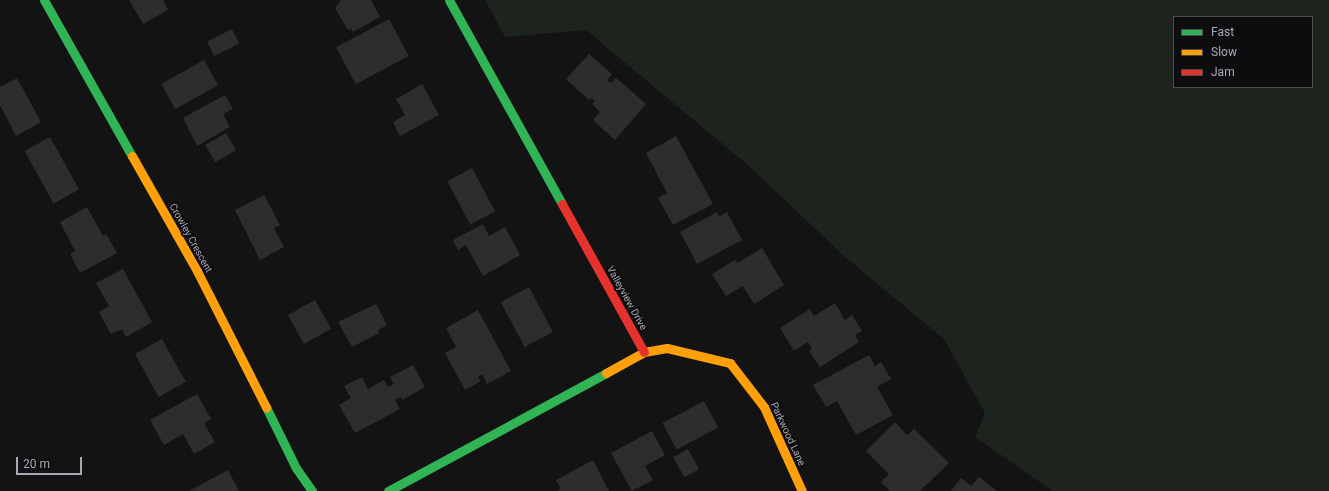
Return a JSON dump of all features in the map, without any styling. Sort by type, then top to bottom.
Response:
[{"type":"street","name":"Crowley Crescent","points":[[44,0],[197,270],[296,468],[312,491]]},
{"type":"street","name":"Valleyview Drive","points":[[450,0],[644,352]]},
{"type":"street","name":"Parkwood Lane","points":[[644,352],[667,348],[730,363],[764,407],[802,491]]},
{"type":"street","points":[[388,491],[644,352]]},
{"type":"shaded area","points":[[485,0],[1329,0],[1329,491],[1053,491],[975,437],[985,413],[944,339],[844,256],[749,166],[586,30],[505,37]]},
{"type":"building","points":[[129,0],[163,0],[168,10],[143,24]]},
{"type":"building","points":[[341,0],[371,0],[380,17],[353,32],[351,28],[348,30],[335,8]]},
{"type":"building","points":[[389,19],[409,56],[356,84],[336,47]]},
{"type":"building","points":[[232,29],[239,43],[214,56],[207,42]]},
{"type":"building","points":[[589,54],[612,74],[607,80],[611,83],[616,78],[646,104],[615,140],[593,120],[600,112],[592,104],[595,101],[591,98],[589,100],[566,79]]},
{"type":"building","points":[[204,60],[218,85],[175,109],[161,84]]},
{"type":"building","points":[[17,78],[41,122],[16,136],[0,105],[0,87]]},
{"type":"building","points":[[422,84],[439,115],[400,136],[393,122],[405,115],[396,99]]},
{"type":"building","points":[[225,95],[233,109],[223,114],[230,127],[197,146],[183,118]]},
{"type":"building","points":[[226,133],[236,150],[215,162],[205,145]]},
{"type":"building","points":[[676,136],[713,204],[673,225],[658,198],[667,193],[646,153]]},
{"type":"building","points":[[50,137],[79,189],[54,204],[25,151]]},
{"type":"building","points":[[472,168],[495,211],[470,224],[447,181]]},
{"type":"building","points":[[264,195],[280,225],[274,228],[284,247],[260,260],[235,210]]},
{"type":"building","points":[[87,207],[103,236],[106,234],[117,253],[80,273],[70,254],[75,251],[60,222]]},
{"type":"building","points":[[717,212],[719,217],[727,212],[742,240],[697,264],[680,232]]},
{"type":"building","points":[[483,224],[489,236],[505,227],[520,255],[483,276],[466,245],[458,250],[453,240]]},
{"type":"building","points":[[762,248],[784,285],[754,304],[743,286],[726,296],[712,274],[735,260],[738,263]]},
{"type":"building","points":[[123,269],[152,322],[126,337],[122,329],[111,334],[99,312],[109,306],[96,283]]},
{"type":"building","points":[[529,287],[553,332],[525,347],[501,302]]},
{"type":"building","points":[[315,300],[331,329],[304,344],[288,315]]},
{"type":"building","points":[[835,303],[845,320],[852,315],[862,331],[855,335],[859,342],[820,367],[809,351],[812,349],[808,342],[794,351],[780,328],[810,309],[814,316]]},
{"type":"building","points":[[376,304],[387,325],[378,330],[379,333],[352,347],[338,322]]},
{"type":"building","points":[[478,310],[511,371],[487,384],[482,374],[478,377],[481,381],[465,390],[445,353],[456,347],[446,328]]},
{"type":"building","points":[[162,339],[186,382],[159,397],[135,354]]},
{"type":"building","points":[[869,355],[875,366],[881,362],[891,379],[877,387],[893,415],[856,435],[837,401],[826,407],[813,385]]},
{"type":"building","points":[[413,365],[425,387],[402,400],[401,397],[395,400],[400,409],[355,433],[339,405],[351,398],[344,386],[362,377],[368,389],[384,380],[388,387],[394,384],[390,377]]},
{"type":"building","points":[[197,394],[211,419],[204,423],[215,442],[194,454],[183,434],[164,445],[150,420]]},
{"type":"building","points":[[704,401],[718,427],[677,450],[663,423]]},
{"type":"building","points":[[895,422],[907,435],[914,429],[949,463],[920,491],[890,491],[881,482],[889,474],[866,451]]},
{"type":"building","points":[[652,431],[665,455],[645,466],[653,480],[632,491],[611,453]]},
{"type":"building","points":[[688,449],[699,469],[684,477],[673,457]]},
{"type":"building","points":[[593,460],[609,491],[557,491],[561,489],[556,480]]},
{"type":"building","points":[[228,470],[239,491],[189,491]]},
{"type":"building","points":[[979,477],[997,491],[951,491],[961,478],[971,486]]},
{"type":"traffic: fast","points":[[44,0],[132,156]]},
{"type":"traffic: fast","points":[[449,0],[562,204]]},
{"type":"traffic: fast","points":[[388,491],[606,373]]},
{"type":"traffic: fast","points":[[266,407],[296,468],[312,491]]},
{"type":"traffic: slow","points":[[132,156],[197,271],[266,407]]},
{"type":"traffic: slow","points":[[606,373],[644,352],[667,348],[730,363],[764,407],[802,491]]},
{"type":"traffic: jam","points":[[562,204],[644,352]]}]
